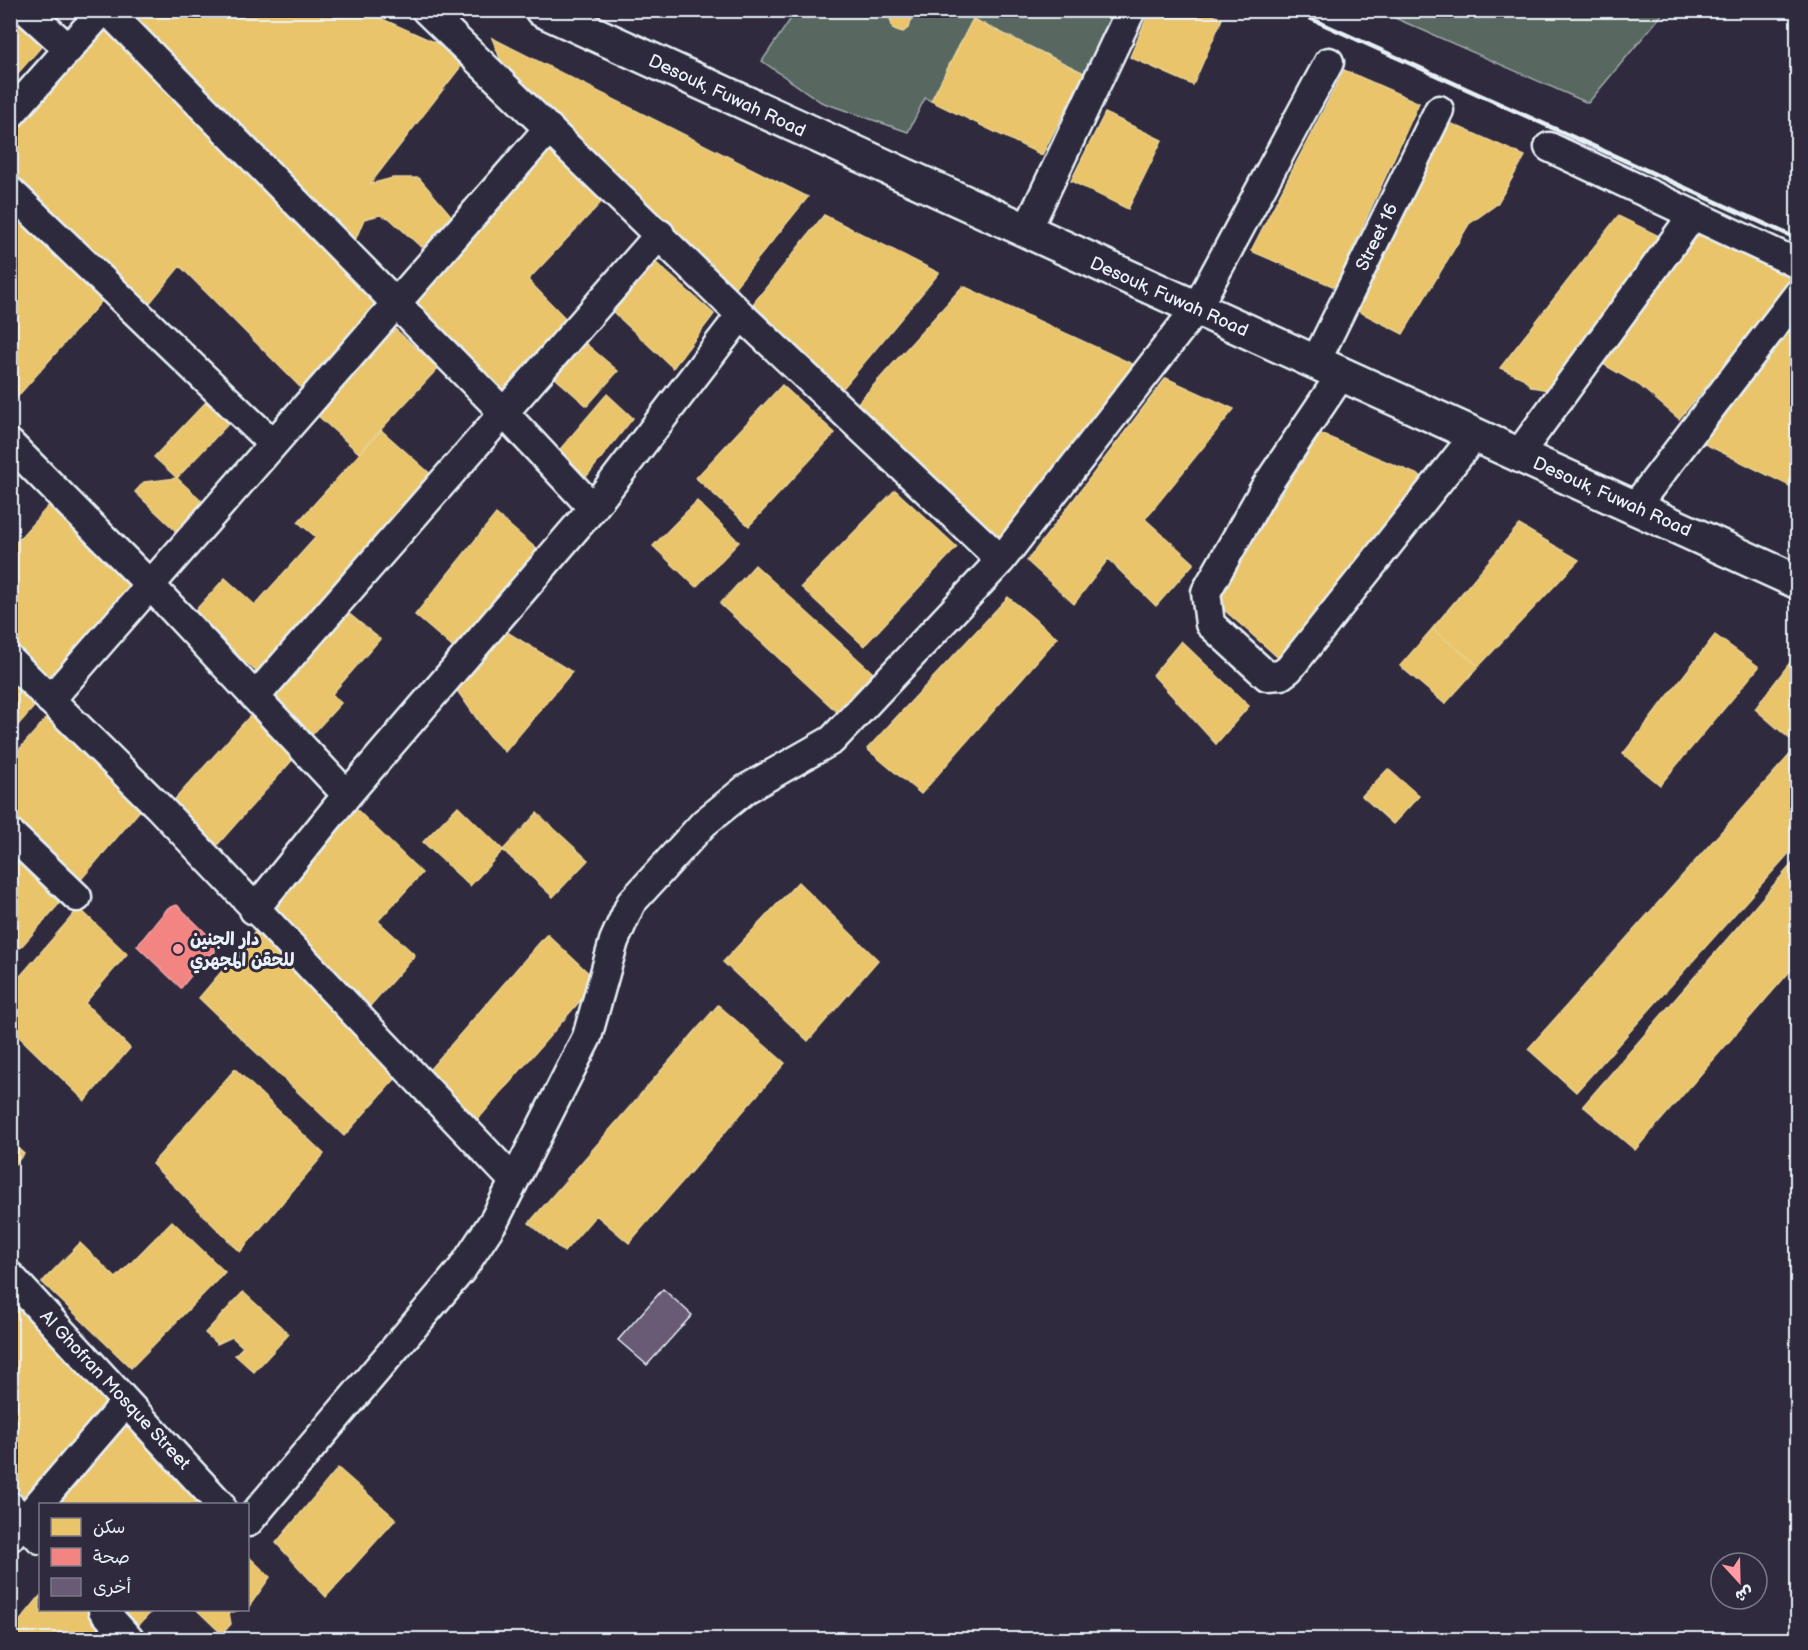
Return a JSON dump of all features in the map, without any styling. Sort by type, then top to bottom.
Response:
[{"type":"main road","name":"Desouk, Fuwah Road","points":[[542,10],[1797,582]]},
{"type":"street","points":[[26,10],[69,50]]},
{"type":"street","points":[[10,115],[105,10],[504,412],[593,508]]},
{"type":"street","points":[[426,10],[660,234],[741,315],[1001,560]]},
{"type":"street","points":[[1026,232],[1131,10]]},
{"type":"street","points":[[249,1521],[462,1269],[495,1218],[587,1037],[614,941],[631,903],[704,823],[746,789],[832,740],[1001,560],[1196,309],[1329,62]]},
{"type":"street","name":"Street 16","points":[[1439,110],[1328,369],[1206,592],[1210,624],[1267,676],[1281,675],[1289,669],[1475,435]]},
{"type":"street","points":[[50,700],[549,128]]},
{"type":"street","points":[[1549,147],[1797,264]]},
{"type":"street","points":[[10,191],[273,444]]},
{"type":"street","points":[[1518,455],[1693,215]]},
{"type":"street","points":[[255,697],[660,234]]},
{"type":"street","points":[[1634,508],[1797,294]]},
{"type":"street","points":[[254,910],[347,795],[593,508],[741,315]]},
{"type":"street","points":[[10,444],[150,585],[347,795]]},
{"type":"street","points":[[10,660],[159,807],[254,910],[514,1181]]},
{"type":"street","points":[[10,833],[76,897]]},
{"type":"street","name":"Al Ghofran Mosque Street","points":[[10,1276],[219,1503]]},
{"type":"street","points":[[40,1503],[126,1402]]},
{"type":"street","points":[[21,1526],[39,1505]]},
{"type":"street","points":[[104,1611],[130,1640]]},
{"type":"green space","points":[[796,11],[1115,11],[1084,73],[973,19],[931,101],[925,98],[908,132],[821,102],[762,61]]},
{"type":"green space","points":[[1379,11],[1665,11],[1588,103]]},
{"type":"building: سكن","points":[[10,10],[17,10],[48,39],[10,82]]},
{"type":"building: سكن","points":[[122,10],[362,10],[468,57],[370,184],[393,178],[419,178],[454,219],[431,244],[421,247],[389,218],[380,215],[364,219],[352,248]]},
{"type":"building: سكن","points":[[879,10],[916,10],[908,28],[903,32],[893,29],[890,18],[878,13]]},
{"type":"building: سكن","points":[[1150,10],[1202,10],[1222,19],[1193,85],[1130,57]]},
{"type":"building: سكن","points":[[973,19],[1084,73],[1042,155],[931,101]]},
{"type":"building: سكن","points":[[103,22],[379,302],[304,391],[180,266],[144,310],[10,182],[10,128]]},
{"type":"building: سكن","points":[[492,38],[808,197],[734,288],[504,68]]},
{"type":"building: سكن","points":[[1344,70],[1419,103],[1335,287],[1251,251]]},
{"type":"building: سكن","points":[[1105,113],[1162,140],[1128,209],[1071,181]]},
{"type":"building: سكن","points":[[1443,120],[1525,156],[1497,204],[1469,224],[1403,334],[1354,309]]},
{"type":"building: سكن","points":[[548,141],[606,197],[528,280],[569,322],[504,397],[409,301]]},
{"type":"building: سكن","points":[[10,206],[107,295],[10,405]]},
{"type":"building: سكن","points":[[824,215],[939,273],[838,394],[753,304]]},
{"type":"building: سكن","points":[[1618,216],[1665,239],[1548,390],[1532,387],[1523,378],[1500,368]]},
{"type":"building: سكن","points":[[1701,227],[1797,276],[1679,419],[1639,385],[1598,361]]},
{"type":"building: سكن","points":[[654,261],[714,314],[673,368],[610,309]]},
{"type":"building: سكن","points":[[963,286],[1139,367],[1004,547],[856,405]]},
{"type":"building: سكن","points":[[1798,310],[1798,490],[1701,442]]},
{"type":"building: سكن","points":[[395,329],[438,368],[359,453],[316,414]]},
{"type":"building: سكن","points":[[585,343],[618,371],[587,406],[554,377]]},
{"type":"building: سكن","points":[[1166,378],[1234,409],[1145,519],[1194,563],[1156,606],[1108,559],[1074,604],[1027,561]]},
{"type":"building: سكن","points":[[782,385],[835,433],[749,526],[696,478]]},
{"type":"building: سكن","points":[[607,394],[633,418],[586,477],[557,453]]},
{"type":"building: سكن","points":[[206,402],[229,423],[177,478],[154,457]]},
{"type":"building: سكن","points":[[381,430],[434,477],[257,672],[192,614],[225,578],[255,605],[316,537],[298,522]]},
{"type":"building: سكن","points":[[1321,434],[1435,482],[1282,661],[1212,599]]},
{"type":"building: سكن","points":[[177,478],[206,505],[179,534],[135,492],[144,482]]},
{"type":"building: سكن","points":[[895,490],[957,547],[864,646],[801,587]]},
{"type":"building: سكن","points":[[53,501],[135,584],[47,684],[10,646],[10,549]]},
{"type":"building: سكن","points":[[697,501],[739,542],[696,587],[653,546]]},
{"type":"building: سكن","points":[[496,514],[539,551],[457,651],[415,615]]},
{"type":"building: سكن","points":[[1519,525],[1579,560],[1479,666],[1432,629]]},
{"type":"building: سكن","points":[[755,565],[873,673],[836,711],[720,604]]},
{"type":"building: سكن","points":[[1008,597],[1057,638],[921,794],[867,749]]},
{"type":"building: سكن","points":[[342,608],[380,639],[332,694],[341,703],[310,737],[266,693]]},
{"type":"building: سكن","points":[[502,629],[572,672],[505,752],[489,736],[454,686]]},
{"type":"building: سكن","points":[[1432,629],[1479,666],[1445,704],[1400,666]]},
{"type":"building: سكن","points":[[1715,635],[1759,667],[1660,785],[1623,754]]},
{"type":"building: سكن","points":[[1181,641],[1249,706],[1216,744],[1153,675]]},
{"type":"building: سكن","points":[[1798,652],[1798,730],[1790,739],[1755,709]]},
{"type":"building: سكن","points":[[10,673],[39,701],[10,734]]},
{"type":"building: سكن","points":[[258,707],[302,749],[212,851],[168,807]]},
{"type":"building: سكن","points":[[50,714],[142,808],[78,883],[10,816],[10,760]]},
{"type":"building: سكن","points":[[1795,749],[1798,751],[1798,843],[1576,1092],[1528,1049]]},
{"type":"building: سكن","points":[[1388,769],[1419,796],[1393,824],[1362,796]]},
{"type":"building: سكن","points":[[351,804],[422,873],[378,921],[415,955],[370,1006],[266,907]]},
{"type":"building: سكن","points":[[458,806],[503,850],[470,886],[423,842]]},
{"type":"building: سكن","points":[[537,813],[588,860],[553,897],[503,850]]},
{"type":"building: سكن","points":[[10,846],[65,897],[20,948],[10,939]]},
{"type":"building: سكن","points":[[1798,857],[1798,962],[1635,1150],[1583,1106]]},
{"type":"building: سكن","points":[[798,882],[878,960],[808,1041],[723,962]]},
{"type":"building: سكن","points":[[79,908],[127,954],[85,1003],[130,1048],[85,1101],[10,1028],[10,988]]},
{"type":"building: سكن","points":[[261,925],[404,1069],[344,1136],[199,998]]},
{"type":"building: سكن","points":[[547,934],[597,981],[474,1124],[424,1076]]},
{"type":"building: سكن","points":[[718,1005],[785,1063],[629,1243],[596,1215],[564,1252],[529,1223]]},
{"type":"building: سكن","points":[[235,1069],[324,1154],[240,1252],[152,1164]]},
{"type":"building: سكن","points":[[10,1141],[24,1154],[10,1169]]},
{"type":"building: سكن","points":[[172,1221],[225,1272],[131,1368],[42,1282],[80,1243],[116,1278]]},
{"type":"building: سكن","points":[[10,1286],[110,1401],[26,1498],[10,1481]]},
{"type":"building: سكن","points":[[243,1292],[289,1334],[254,1372],[235,1355],[243,1347],[232,1337],[217,1344],[205,1333]]},
{"type":"building: سكن","points":[[127,1410],[209,1503],[45,1503]]},
{"type":"building: سكن","points":[[338,1468],[396,1519],[326,1597],[276,1543]]},
{"type":"building: سكن","points":[[249,1557],[270,1577],[249,1607]]},
{"type":"building: سكن","points":[[39,1597],[39,1611],[102,1611],[125,1640],[10,1640],[10,1613],[19,1622]]},
{"type":"building: سكن","points":[[124,1611],[152,1611],[138,1626]]},
{"type":"building: سكن","points":[[198,1611],[236,1611],[229,1613],[231,1624],[222,1634]]},
{"type":"building: صحة","name":"دار الجنين للحقن المجهري","points":[[177,905],[215,942],[215,952],[207,956],[181,988],[137,946],[168,908]]},
{"type":"building: أخرى","points":[[663,1289],[692,1315],[647,1365],[618,1340]]},
{"type":"railway","points":[[1292,10],[1798,239]]},
{"type":"place","name":"دار الجنين للحقن المجهري","points":[[178,949]]}]
